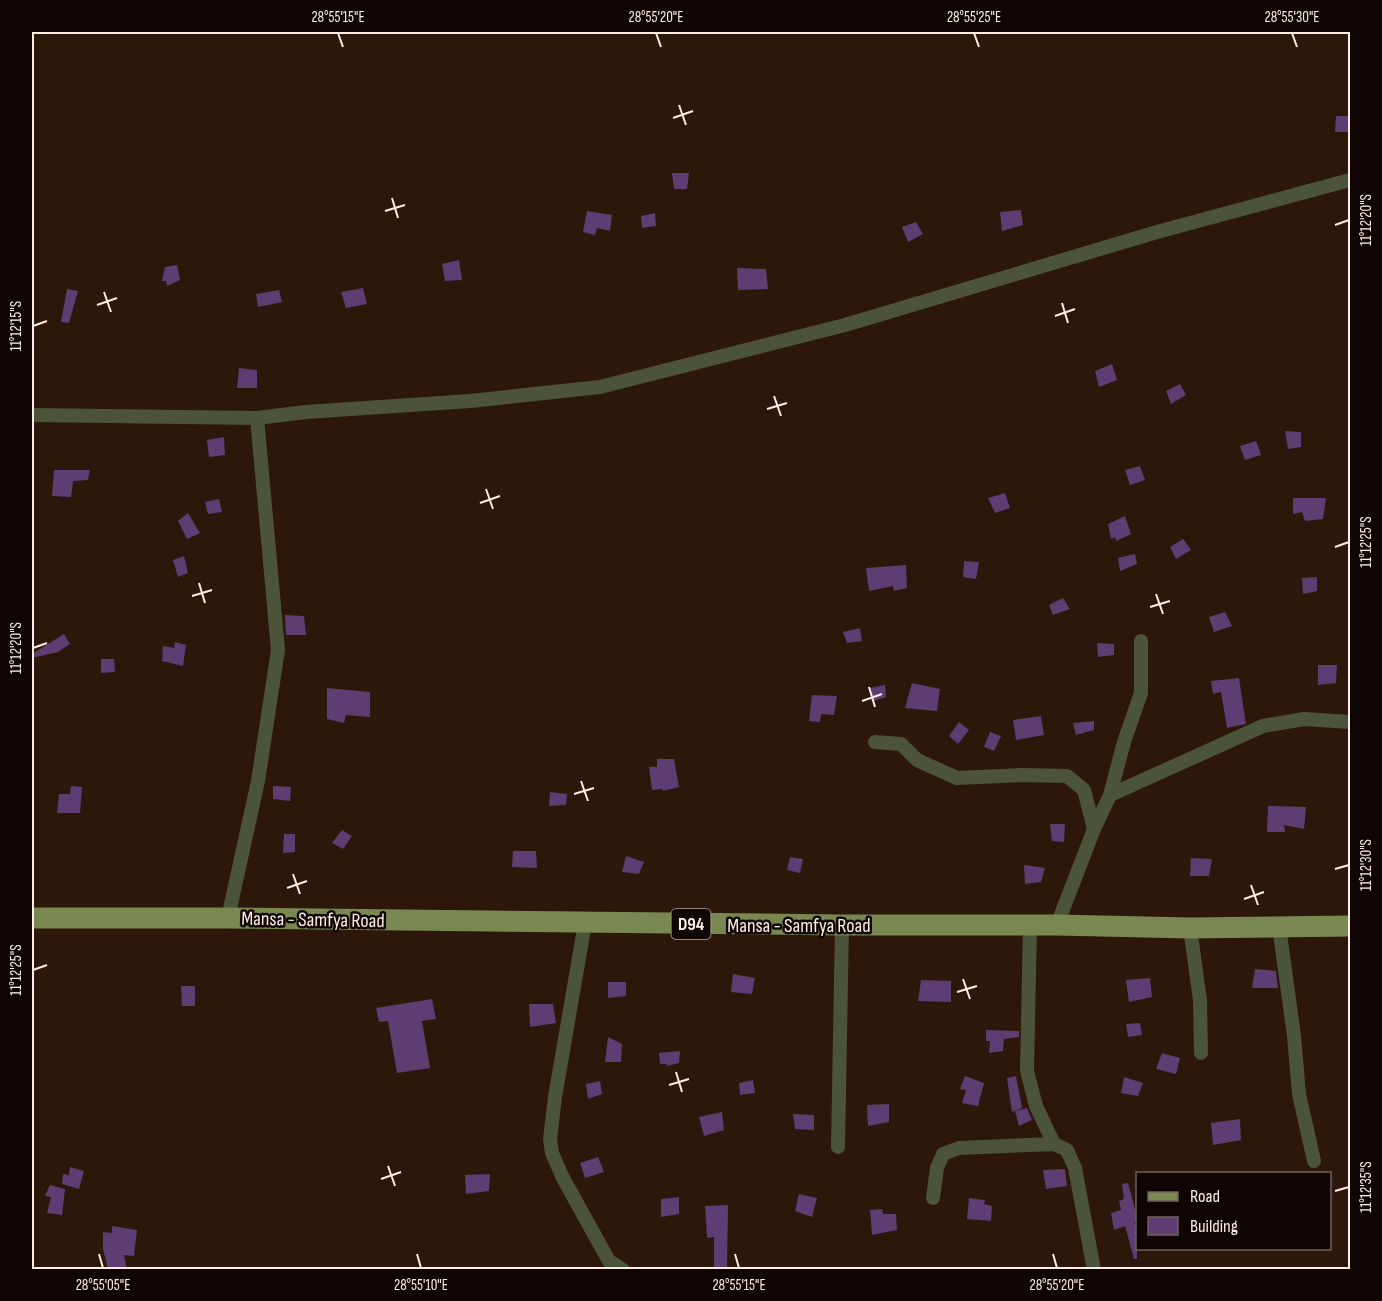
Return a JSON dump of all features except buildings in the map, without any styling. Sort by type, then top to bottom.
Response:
[{"type":"main road","name":"Mansa - Samfya Road","points":[[32,918],[1057,925],[1190,928],[1350,927]]},
{"type":"street","points":[[32,415],[257,418],[306,412],[470,401],[600,387],[845,325],[1157,232],[1350,180]]},
{"type":"street","points":[[228,918],[258,781],[278,650],[257,418]]},
{"type":"street","points":[[1057,925],[1094,828],[1110,795],[1124,742],[1141,693],[1140,641]]},
{"type":"street","points":[[1110,795],[1263,726],[1304,719],[1350,722]]},
{"type":"street","points":[[875,742],[900,744],[917,760],[957,778],[1022,775],[1067,776],[1084,790],[1094,828]]},
{"type":"street","points":[[585,923],[550,1139],[552,1153],[562,1178],[609,1261],[622,1269]]},
{"type":"street","points":[[838,1148],[842,925]]},
{"type":"street","points":[[1030,925],[1027,1071],[1036,1106],[1054,1144]]},
{"type":"street","points":[[1279,926],[1294,1036],[1299,1094],[1314,1161]]},
{"type":"street","points":[[1190,928],[1200,1000],[1201,1053]]},
{"type":"street","points":[[933,1198],[937,1168],[943,1154],[959,1148],[1054,1144],[1067,1150],[1075,1168],[1094,1269]]}]
